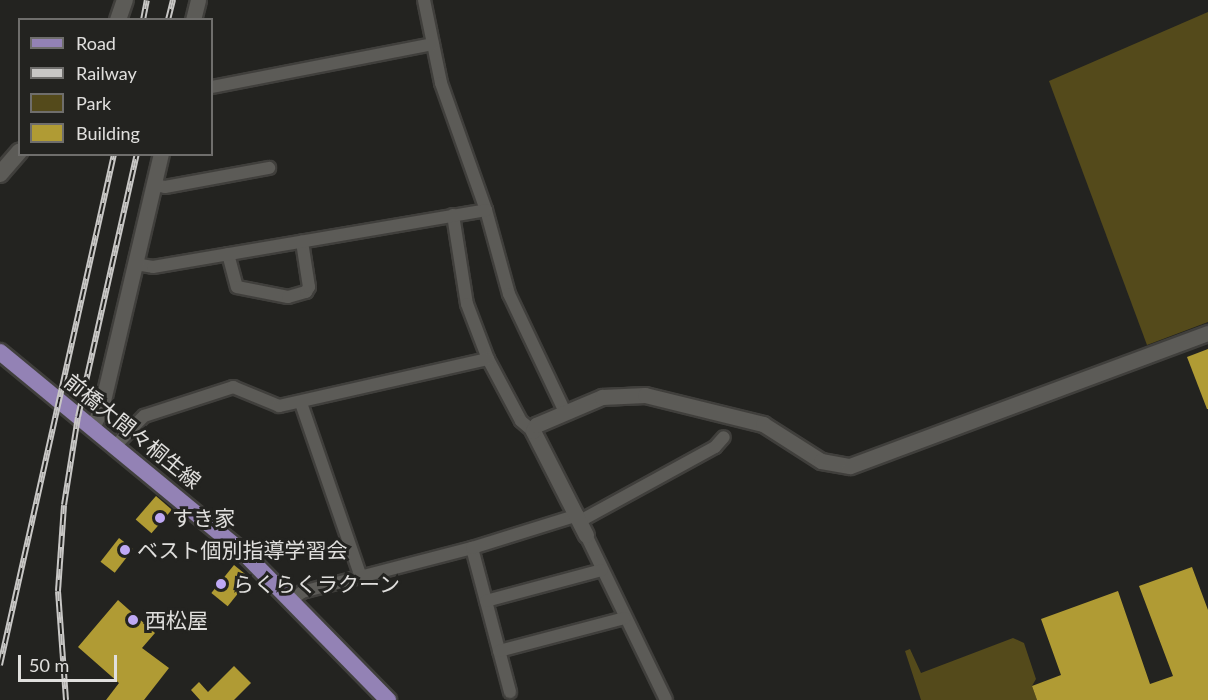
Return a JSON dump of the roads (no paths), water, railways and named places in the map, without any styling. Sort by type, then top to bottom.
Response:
[{"type":"main road","points":[[119,18],[125,0]]},
{"type":"main road","points":[[0,174],[18,153]]},
{"type":"main road","name":"前橋大間々桐生線","points":[[0,352],[200,515],[293,599],[388,700]]},
{"type":"street","points":[[194,18],[198,0]]},
{"type":"street","points":[[424,0],[441,84],[486,210],[515,310],[564,412]]},
{"type":"street","points":[[213,87],[432,44]]},
{"type":"street","points":[[92,427],[101,409],[161,156]]},
{"type":"street","points":[[154,185],[165,187],[269,168]]},
{"type":"street","points":[[135,264],[153,267],[486,210]]},
{"type":"street","points":[[453,215],[467,304],[488,359],[521,421],[533,431],[581,524],[666,700]]},
{"type":"street","points":[[228,254],[237,287],[288,297],[306,292],[309,287],[302,242]]},
{"type":"street","points":[[533,431],[564,412],[602,397],[645,394],[763,424],[821,461],[850,466],[1208,333]]},
{"type":"street","points":[[115,446],[144,416],[233,387],[274,406],[301,403],[488,359]]},
{"type":"street","points":[[301,403],[361,577]]},
{"type":"street","points":[[293,599],[302,592],[472,548],[581,524],[715,447],[724,437]]},
{"type":"street","points":[[472,548],[510,692]]},
{"type":"street","points":[[486,601],[602,570]]},
{"type":"street","points":[[499,651],[625,618]]},
{"type":"railway","points":[[143,18],[147,0]]},
{"type":"railway","points":[[168,18],[173,0]]},
{"type":"railway","points":[[0,665],[114,156]]},
{"type":"railway","points":[[66,700],[58,591],[64,505],[78,417],[137,156]]},
{"type":"place","name":"すき家","points":[[160,518]]},
{"type":"place","name":"ベスト個別指導学習会","points":[[125,550]]},
{"type":"place","name":"らくらくラクーン","points":[[221,584]]},
{"type":"place","name":"西松屋","points":[[133,620]]}]
